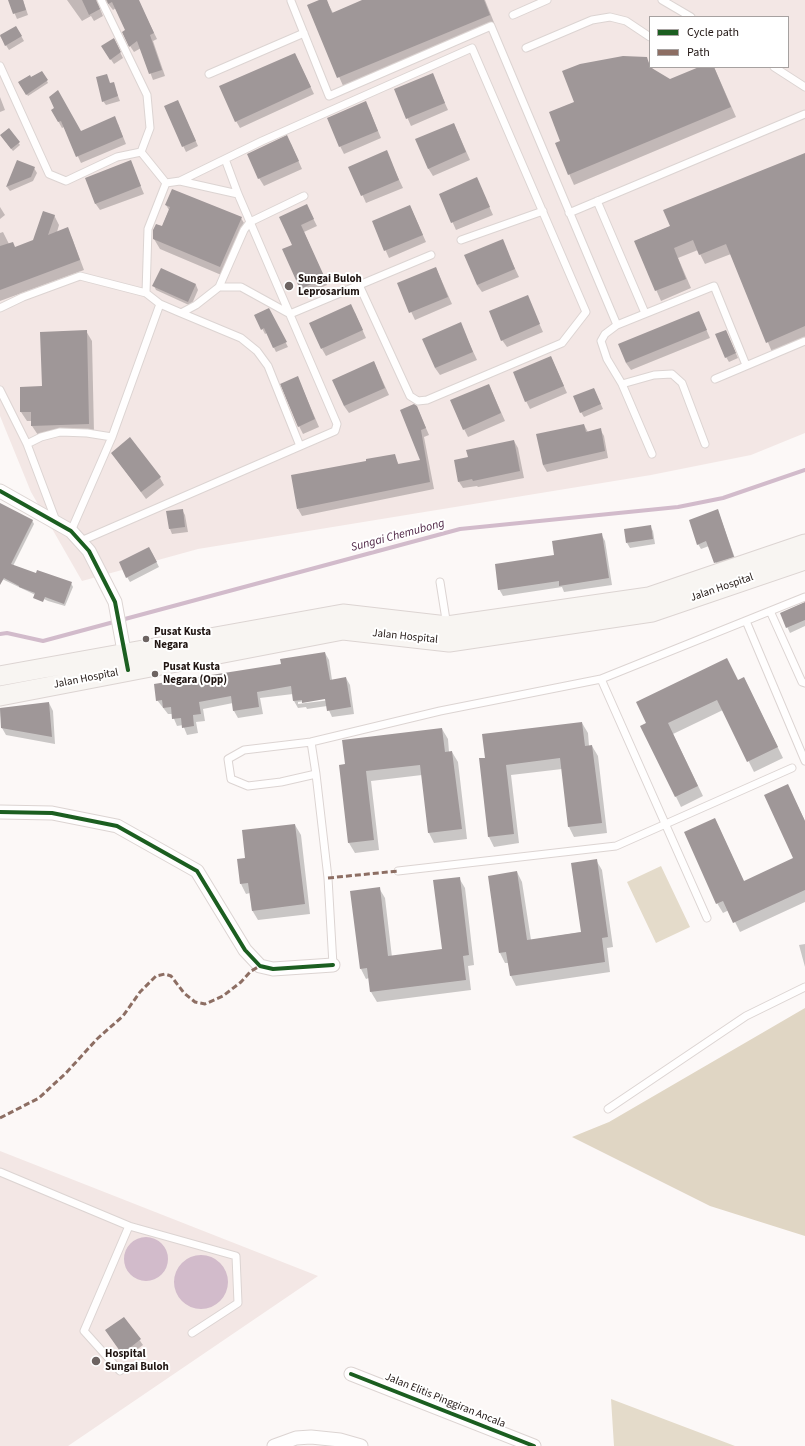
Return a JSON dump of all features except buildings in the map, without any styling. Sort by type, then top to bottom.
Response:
[{"type":"main road","name":"Jalan Hospital","points":[[448,634],[648,597],[805,544]]},
{"type":"main road","name":"Jalan Hospital","points":[[0,676],[125,655],[343,630],[448,634],[652,612],[805,560]]},
{"type":"main road","name":"Jalan Hospital","points":[[0,696],[125,655]]},
{"type":"street","points":[[0,491],[71,531],[89,551],[115,602],[125,655]]},
{"type":"street","points":[[0,812],[52,813],[117,826],[197,871],[245,950],[260,966],[273,969],[333,965]]},
{"type":"street","name":"Jalan Elitis Pinggiran Ancala","points":[[351,1374],[534,1446]]},
{"type":"street","points":[[274,1446],[296,1438],[340,1440],[361,1446]]},
{"type":"lane","points":[[101,0],[147,95],[150,128],[141,152]]},
{"type":"lane","points":[[513,15],[548,0]]},
{"type":"lane","points":[[662,0],[689,16]]},
{"type":"lane","points":[[291,1],[329,96],[491,26],[617,325]]},
{"type":"lane","points":[[526,48],[592,20],[610,17],[626,21],[649,36]]},
{"type":"lane","points":[[209,74],[304,32]]},
{"type":"lane","points":[[166,183],[180,181],[225,159],[472,48],[586,312],[577,326],[562,343],[427,400],[418,401],[410,396],[359,285]]},
{"type":"lane","points":[[0,66],[49,174],[66,181],[117,157],[141,152]]},
{"type":"lane","points":[[776,68],[805,87]]},
{"type":"lane","points":[[569,213],[805,114]]},
{"type":"lane","points":[[141,152],[166,183]]},
{"type":"lane","points":[[81,541],[335,431],[337,424],[238,194],[225,159]]},
{"type":"lane","points":[[180,181],[238,194]]},
{"type":"lane","points":[[146,293],[148,229],[166,183]]},
{"type":"lane","points":[[181,313],[196,305],[219,287],[244,230],[250,222],[304,196]]},
{"type":"lane","points":[[597,201],[646,313]]},
{"type":"lane","points":[[461,240],[543,211]]},
{"type":"lane","points":[[290,314],[431,255]]},
{"type":"lane","points":[[0,308],[23,297],[80,276],[146,293],[160,304],[240,338],[257,351],[268,366],[300,446]]},
{"type":"lane","points":[[652,454],[622,384],[607,359],[601,341],[605,334],[617,325],[714,286],[746,365]]},
{"type":"lane","points":[[219,287],[242,287],[290,314]]},
{"type":"lane","points":[[71,531],[112,437],[160,304]]},
{"type":"lane","points":[[714,379],[805,341]]},
{"type":"lane","points":[[622,384],[654,375],[672,374],[682,383],[705,444]]},
{"type":"lane","points":[[0,390],[27,444],[56,522]]},
{"type":"lane","points":[[27,444],[41,437],[60,432],[87,433],[112,437]]},
{"type":"lane","points":[[440,582],[448,634]]},
{"type":"lane","points":[[316,774],[281,782],[248,786],[231,779],[228,759],[244,750],[311,742],[440,711],[601,679],[805,597]]},
{"type":"lane","points":[[770,611],[802,682],[805,683]]},
{"type":"lane","points":[[746,621],[805,761]]},
{"type":"lane","points":[[601,679],[707,918]]},
{"type":"lane","points":[[311,742],[328,878],[333,965]]},
{"type":"lane","points":[[398,871],[616,846],[792,768]]},
{"type":"lane","points":[[608,1109],[746,1016],[805,987]]},
{"type":"lane","points":[[0,1172],[130,1226],[236,1256],[238,1303],[192,1333]]},
{"type":"lane","points":[[120,1370],[84,1331],[130,1226]]},
{"type":"shaded area","name":"Sungai Buloh Leprosarium","points":[[0,0],[805,0],[805,433],[751,455],[651,475],[198,549],[82,581],[31,492],[0,416]]},
{"type":"shaded area","points":[[661,866],[690,927],[656,943],[627,882]]},
{"type":"shaded area","points":[[805,1008],[805,1236],[710,1206],[572,1137],[609,1122]]},
{"type":"shaded area","name":"Hospital Sungai Buloh","points":[[0,1151],[318,1276],[68,1446],[0,1446]]},
{"type":"shaded area","points":[[142,1237],[150,1237],[155,1238],[162,1243],[167,1250],[167,1268],[162,1275],[155,1280],[142,1281],[134,1278],[127,1271],[124,1263],[124,1255],[127,1247],[134,1240]]},
{"type":"shaded area","points":[[196,1255],[206,1255],[216,1259],[224,1267],[228,1277],[228,1287],[224,1297],[216,1305],[206,1309],[196,1309],[186,1305],[178,1297],[174,1287],[174,1277],[178,1267],[186,1259]]},
{"type":"shaded area","points":[[611,1399],[735,1446],[614,1446]]},
{"type":"waterway","name":"Sungai Chemubong","points":[[0,634],[7,633],[43,641],[460,529],[678,507],[723,498],[805,470]]},
{"type":"marked path","points":[[328,878],[398,871]]},
{"type":"marked path","points":[[0,1118],[39,1098],[66,1073],[97,1039],[123,1016],[140,992],[156,976],[165,974],[171,976],[184,993],[195,1002],[205,1004],[223,996],[241,982],[251,971],[260,966]]},
{"type":"cycle path","points":[[0,491],[71,531],[89,551],[115,602],[128,670]]},
{"type":"cycle path","points":[[0,812],[52,813],[117,826],[197,871],[245,950],[260,966],[273,969],[333,965]]},
{"type":"cycle path","points":[[351,1374],[534,1446]]},
{"type":"place","name":"Sungai Buloh Leprosarium","points":[[289,286]]},
{"type":"place","name":"Pusat Kusta Negara","points":[[146,639]]},
{"type":"place","name":"Pusat Kusta Negara (Opp)","points":[[155,674]]},
{"type":"place","name":"Hospital Sungai Buloh","points":[[96,1361]]}]
